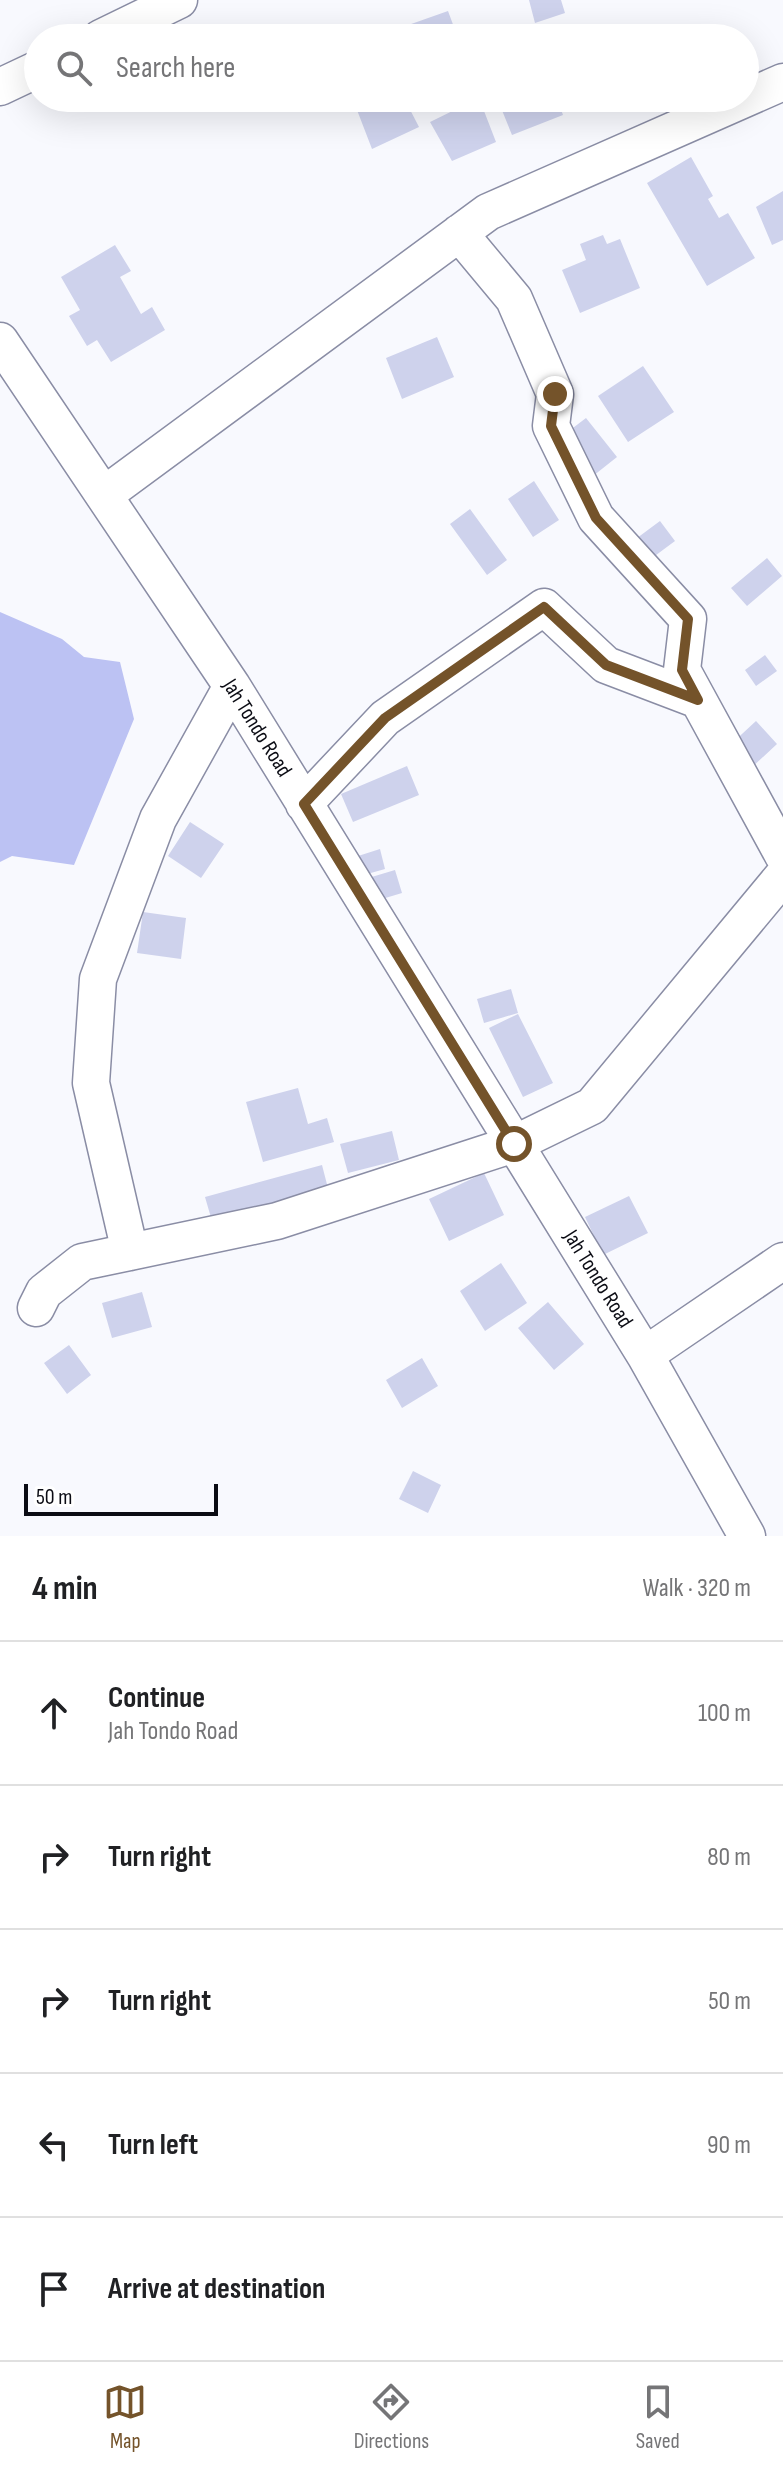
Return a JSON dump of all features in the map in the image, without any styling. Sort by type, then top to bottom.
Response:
[{"type":"street","points":[[130,24],[179,0]]},
{"type":"street","points":[[0,87],[24,76]]},
{"type":"street","points":[[759,93],[783,82]]},
{"type":"street","points":[[104,495],[488,212],[715,112]]},
{"type":"street","points":[[459,233],[514,299],[555,394],[551,426],[596,518],[688,619],[682,670],[783,855]]},
{"type":"street","name":"Jah Tondo Road","points":[[0,341],[232,686],[645,1355],[747,1536]]},
{"type":"street","points":[[304,804],[385,718],[544,607],[606,665],[698,700]]},
{"type":"street","points":[[130,1252],[91,1083],[98,979],[158,819],[232,686]]},
{"type":"street","points":[[36,1308],[44,1292],[82,1262],[277,1221],[514,1144],[592,1106],[783,876]]},
{"type":"street","points":[[645,1355],[783,1261]]},
{"type":"shaded area","points":[[0,612],[62,639],[84,657],[120,662],[134,719],[74,865],[12,856],[0,862]]},
{"type":"building","points":[[529,0],[561,0],[565,13],[535,23]]},
{"type":"building","points":[[448,11],[453,24],[411,24]]},
{"type":"building","points":[[358,112],[411,112],[419,127],[372,149]]},
{"type":"building","points":[[450,112],[484,112],[496,142],[452,161],[430,122]]},
{"type":"building","points":[[503,112],[562,112],[563,115],[512,135]]},
{"type":"building","points":[[691,157],[713,196],[708,199],[719,218],[728,213],[755,258],[707,286],[647,183]]},
{"type":"building","points":[[783,191],[783,240],[772,245],[756,207]]},
{"type":"building","points":[[603,235],[607,244],[620,239],[640,288],[580,313],[562,270],[586,260],[580,244]]},
{"type":"building","points":[[115,245],[131,271],[120,277],[141,314],[152,307],[165,330],[111,362],[97,340],[87,346],[69,316],[80,310],[61,277]]},
{"type":"building","points":[[437,337],[454,377],[402,399],[386,358]]},
{"type":"building","points":[[643,366],[674,412],[628,442],[598,396]]},
{"type":"building","points":[[586,418],[617,457],[593,476],[561,437]]},
{"type":"building","points":[[534,481],[559,520],[533,537],[508,499]]},
{"type":"building","points":[[470,509],[507,560],[487,575],[450,524]]},
{"type":"building","points":[[660,521],[675,541],[648,561],[633,541]]},
{"type":"building","points":[[767,558],[782,576],[747,606],[731,588]]},
{"type":"building","points":[[765,655],[777,671],[756,686],[745,670]]},
{"type":"building","points":[[756,721],[777,744],[750,769],[729,746]]},
{"type":"building","points":[[407,766],[419,795],[353,822],[341,794]]},
{"type":"building","points":[[190,822],[224,844],[201,878],[168,856]]},
{"type":"building","points":[[380,849],[385,869],[360,876],[355,857]]},
{"type":"building","points":[[395,870],[402,893],[372,902],[365,879]]},
{"type":"building","points":[[143,912],[186,918],[181,959],[137,953]]},
{"type":"building","points":[[511,989],[518,1013],[484,1023],[477,999]]},
{"type":"building","points":[[518,1014],[553,1083],[523,1097],[489,1028]]},
{"type":"building","points":[[298,1088],[308,1124],[327,1118],[334,1142],[263,1162],[246,1102]]},
{"type":"building","points":[[392,1131],[399,1160],[348,1173],[340,1144]]},
{"type":"building","points":[[322,1165],[330,1196],[214,1228],[205,1197]]},
{"type":"building","points":[[484,1173],[504,1215],[449,1241],[429,1199]]},
{"type":"building","points":[[629,1196],[648,1233],[603,1255],[585,1217]]},
{"type":"building","points":[[501,1263],[527,1303],[485,1331],[460,1291]]},
{"type":"building","points":[[142,1292],[152,1327],[112,1338],[102,1303]]},
{"type":"building","points":[[548,1302],[584,1344],[554,1370],[518,1328]]},
{"type":"building","points":[[69,1345],[91,1375],[67,1394],[44,1363]]},
{"type":"building","points":[[422,1358],[438,1386],[402,1408],[386,1380]]},
{"type":"building","points":[[413,1471],[441,1485],[428,1513],[399,1499]]},
{"type":"route","points":[[514,1144],[304,804],[385,718],[544,607],[606,665],[698,700],[682,670],[688,619],[596,518],[551,426],[555,394]]}]
